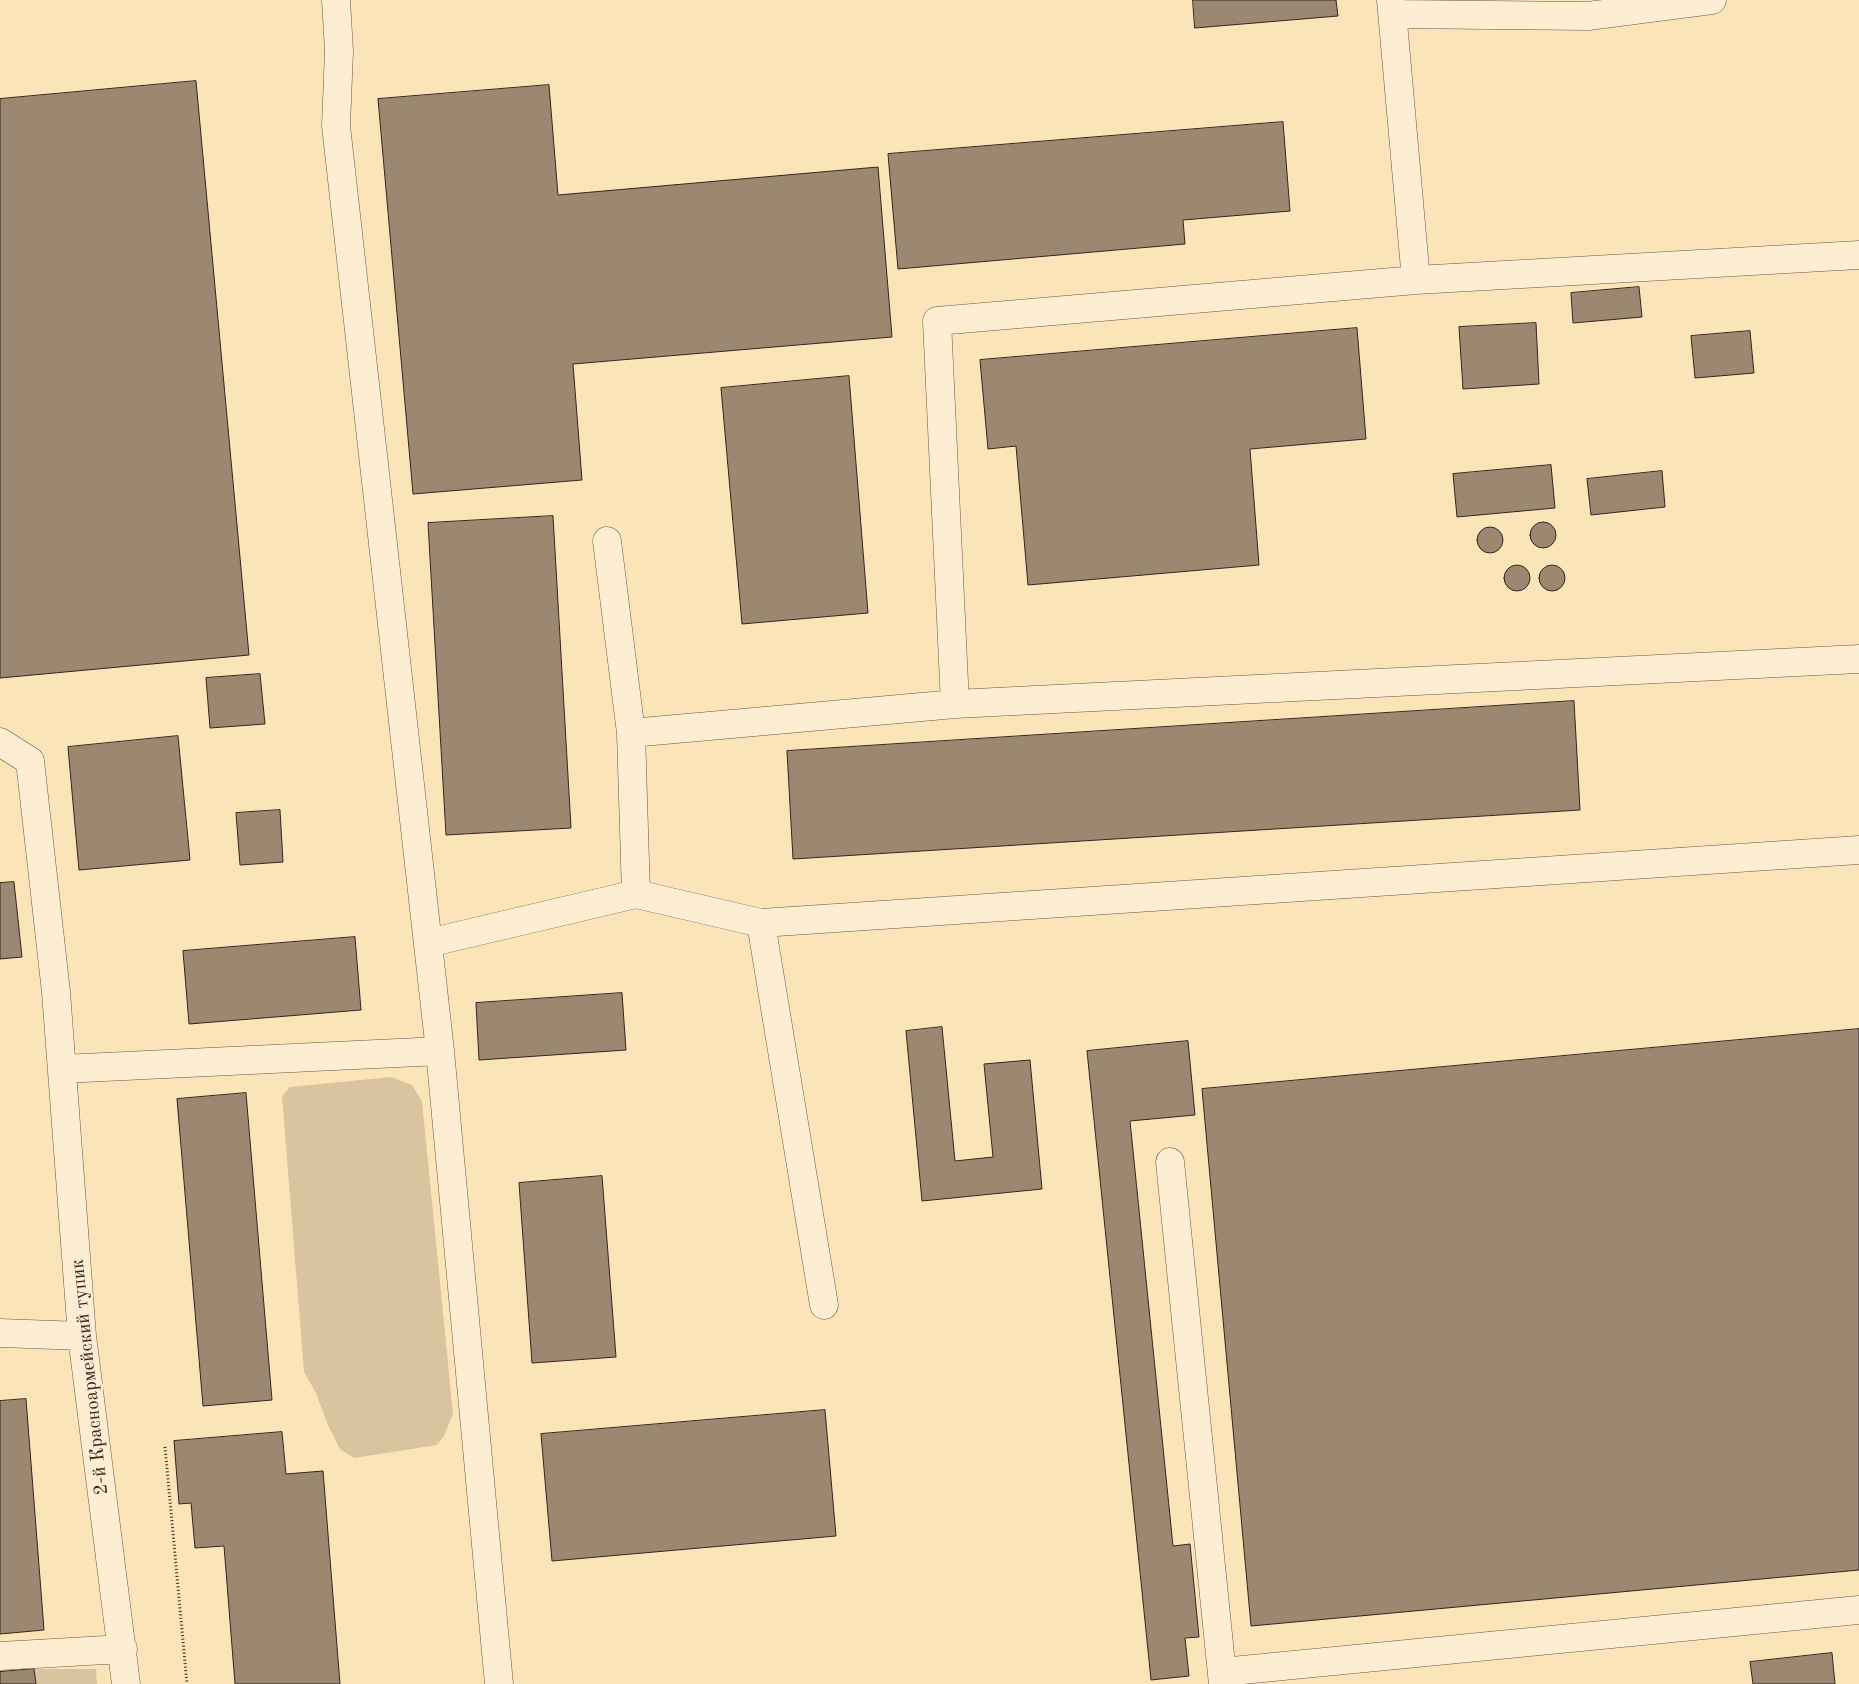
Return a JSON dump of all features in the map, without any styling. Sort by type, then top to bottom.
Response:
[{"type":"street","points":[[336,0],[339,51],[336,126],[440,1051],[499,1684]]},
{"type":"street","points":[[1416,280],[1392,7],[1588,16],[1712,0]]},
{"type":"street","points":[[955,704],[937,321],[1416,280],[1859,255]]},
{"type":"street","points":[[607,541],[631,733],[636,894]]},
{"type":"street","points":[[631,733],[955,704],[1859,659]]},
{"type":"street","name":"2-й Красноармейский тупик","points":[[0,742],[30,761],[56,992],[82,1336],[126,1684]]},
{"type":"street","points":[[428,943],[636,894],[761,923],[1859,850]]},
{"type":"street","points":[[761,923],[824,1305]]},
{"type":"street","points":[[62,1069],[440,1051]]},
{"type":"street","points":[[1170,1162],[1223,1678],[1859,1610]]},
{"type":"street","points":[[0,1333],[82,1336]]},
{"type":"street","points":[[0,1656],[123,1650]]},
{"type":"path","points":[[165,1447],[187,1684]]},
{"type":"shaded area","points":[[391,1077],[412,1085],[422,1101],[453,1414],[444,1436],[437,1445],[354,1458],[340,1449],[328,1425],[316,1393],[304,1372],[282,1096],[290,1087]]},
{"type":"shaded area","points":[[34,1669],[96,1669],[97,1684],[36,1684]]},
{"type":"building","points":[[1193,0],[1336,0],[1338,16],[1195,28]]},
{"type":"building","points":[[196,81],[249,655],[0,678],[0,99]]},
{"type":"building","points":[[549,85],[558,195],[878,167],[892,337],[573,364],[582,480],[413,494],[378,99]]},
{"type":"building","points":[[1283,122],[1290,211],[1183,220],[1185,244],[898,269],[888,154]]},
{"type":"building","points":[[1639,287],[1642,317],[1573,323],[1571,293]]},
{"type":"building","points":[[1536,323],[1539,384],[1463,389],[1459,327]]},
{"type":"building","points":[[1357,328],[1366,439],[1250,449],[1259,565],[1028,585],[1016,446],[988,449],[980,360]]},
{"type":"building","points":[[1750,331],[1754,373],[1695,378],[1691,336]]},
{"type":"building","points":[[849,376],[868,613],[742,624],[721,388]]},
{"type":"building","points":[[1551,465],[1555,508],[1457,517],[1453,474]]},
{"type":"building","points":[[1662,471],[1665,507],[1591,515],[1587,479]]},
{"type":"building","points":[[553,516],[571,828],[446,835],[428,523]]},
{"type":"building","points":[[1543,522],[1552,526],[1556,535],[1552,544],[1543,548],[1534,544],[1530,535],[1534,526]]},
{"type":"building","points":[[1490,527],[1499,531],[1503,540],[1499,549],[1490,553],[1481,549],[1477,540],[1481,531]]},
{"type":"building","points":[[1517,565],[1526,569],[1530,578],[1526,587],[1517,591],[1508,587],[1504,578],[1508,569]]},
{"type":"building","points":[[1552,565],[1561,569],[1565,578],[1561,587],[1552,591],[1543,587],[1539,578],[1543,569]]},
{"type":"building","points":[[260,674],[265,724],[210,728],[206,678]]},
{"type":"building","points":[[1574,701],[1580,810],[793,859],[787,751]]},
{"type":"building","points":[[178,736],[190,860],[79,870],[68,747]]},
{"type":"building","points":[[280,810],[283,862],[240,865],[236,813]]},
{"type":"building","points":[[14,882],[22,957],[0,959],[0,883]]},
{"type":"building","points":[[355,937],[361,1010],[189,1024],[183,951]]},
{"type":"building","points":[[622,993],[626,1050],[479,1060],[476,1003]]},
{"type":"building","points":[[942,1027],[955,1161],[993,1157],[984,1064],[1030,1060],[1042,1189],[922,1201],[906,1031]]},
{"type":"building","points":[[1859,1029],[1859,1570],[1251,1626],[1202,1089]]},
{"type":"building","points":[[1188,1041],[1195,1115],[1130,1121],[1173,1546],[1190,1544],[1199,1637],[1185,1638],[1189,1676],[1151,1680],[1087,1051]]},
{"type":"building","points":[[246,1093],[272,1400],[203,1406],[177,1099]]},
{"type":"building","points":[[602,1176],[616,1357],[532,1363],[519,1183]]},
{"type":"building","points":[[26,1399],[44,1630],[0,1634],[0,1401]]},
{"type":"building","points":[[825,1410],[836,1536],[552,1561],[541,1434]]},
{"type":"building","points":[[282,1432],[286,1474],[323,1471],[340,1684],[235,1684],[224,1546],[195,1548],[191,1503],[179,1504],[174,1441]]},
{"type":"building","points":[[1832,1653],[1835,1684],[1753,1684],[1750,1662]]},
{"type":"building","points":[[34,1669],[36,1684],[0,1684],[0,1672]]}]
